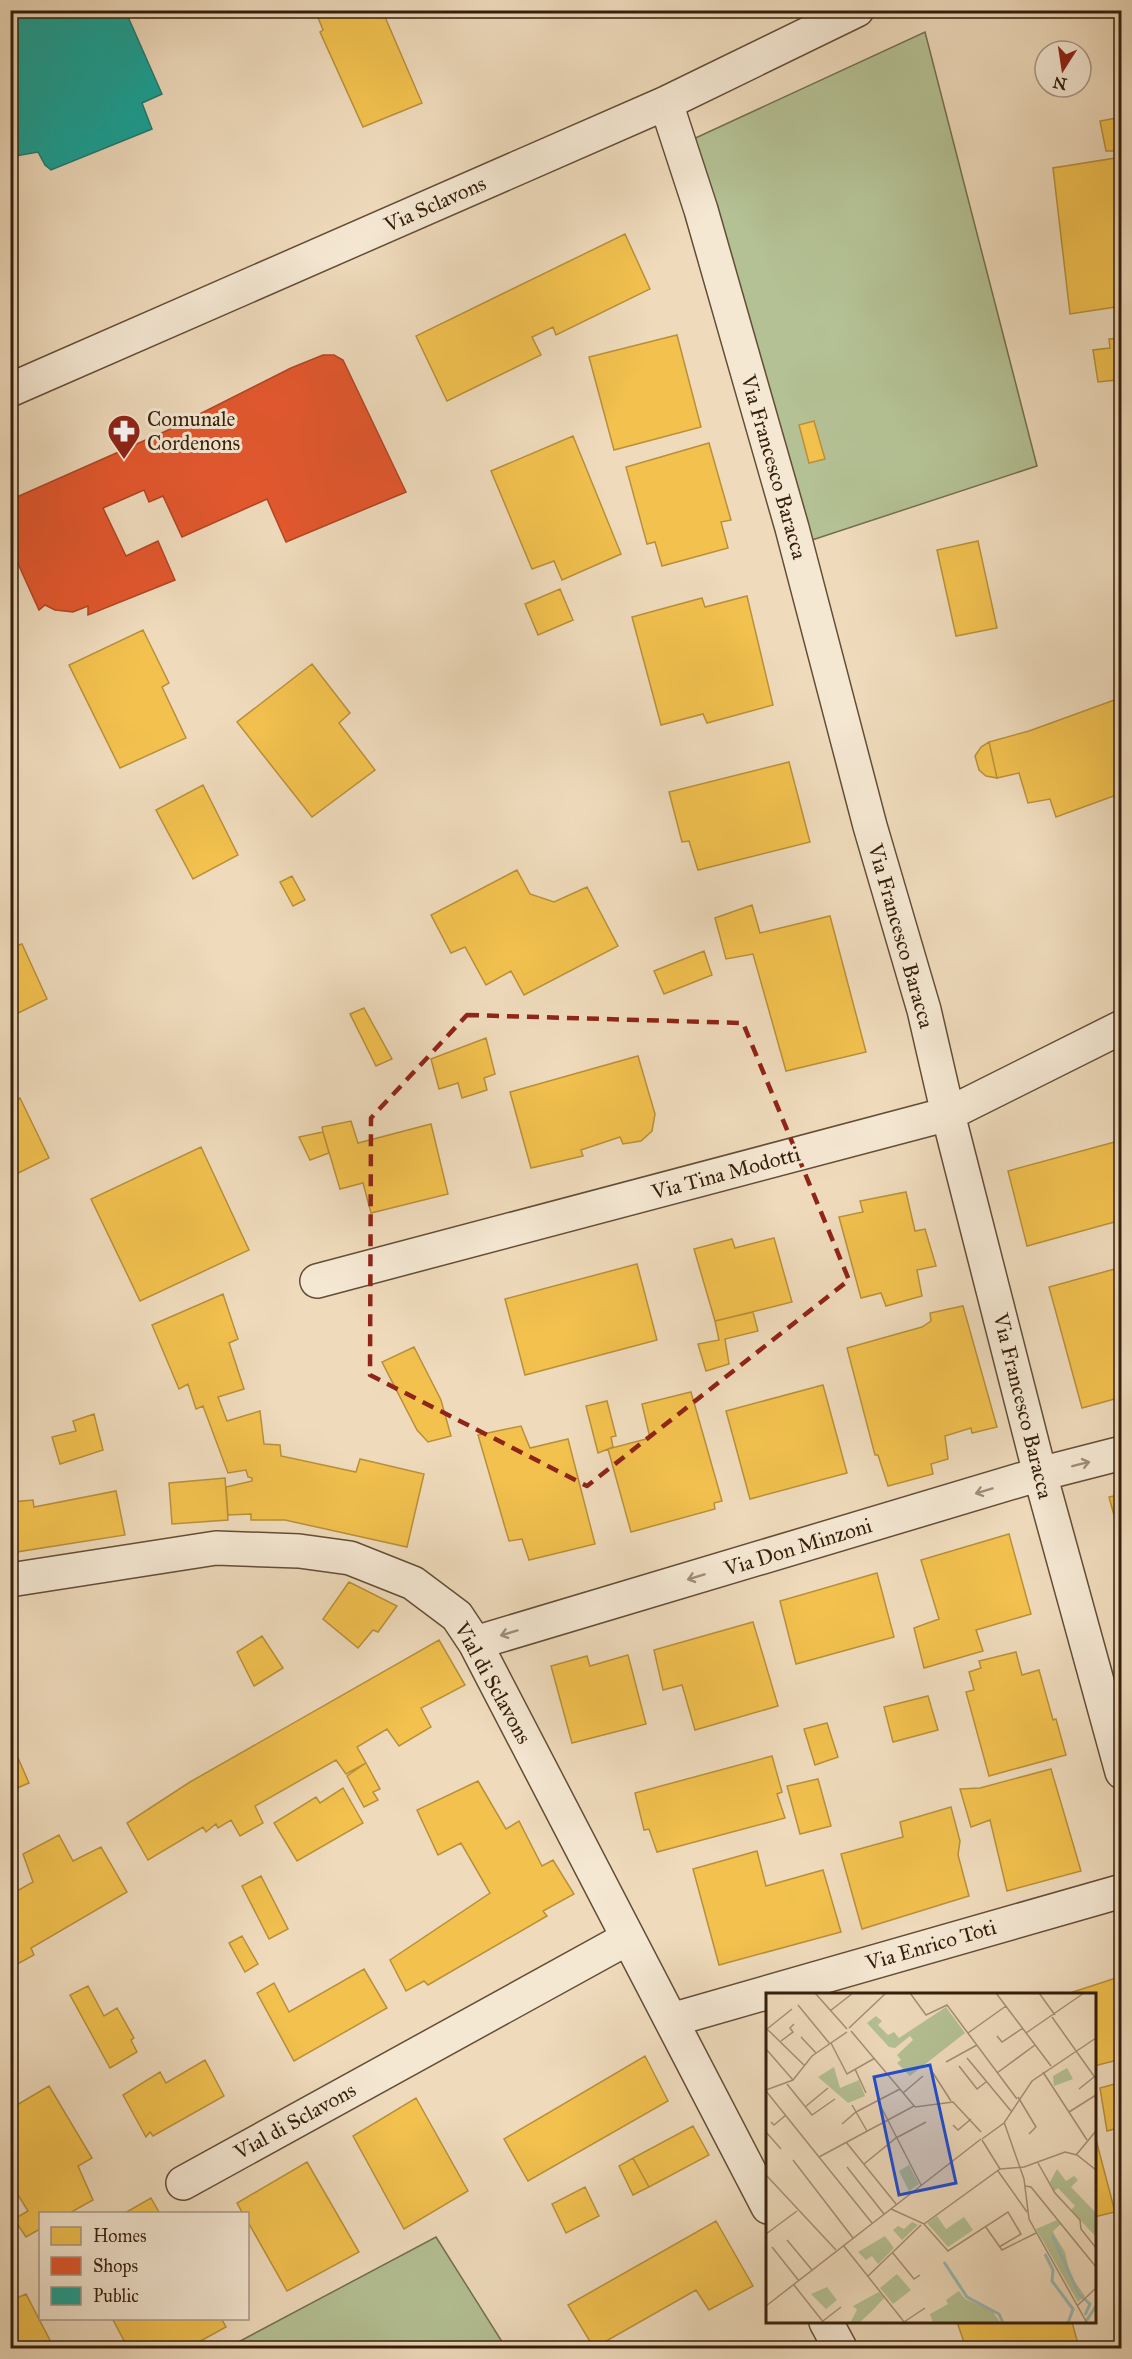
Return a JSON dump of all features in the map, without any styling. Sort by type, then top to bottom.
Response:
[{"type":"street","name":"Via Sclavons","points":[[10,390],[666,103],[857,10]]},
{"type":"street","name":"Via Francesco Baracca","points":[[666,103],[701,210],[792,528],[870,826],[924,1010],[948,1114],[1040,1474],[1122,1772]]},
{"type":"street","name":"Via Tina Modotti","points":[[317,1281],[948,1114],[1122,1027]]},
{"type":"street","name":"Via Don Minzoni","points":[[475,1643],[1040,1474],[1122,1453]]},
{"type":"street","name":"Vial di Sclavons","points":[[10,1580],[216,1548],[299,1551],[350,1558],[413,1583],[457,1616],[475,1643],[766,2203]]},
{"type":"street","name":"Via Enrico Toti","points":[[671,2020],[1122,1890]]},
{"type":"street","name":"Vial di Sclavons","points":[[183,2183],[628,1938]]},
{"type":"street","points":[[827,2323],[840,2349]]},
{"type":"highlighted area","points":[[467,1015],[743,1023],[849,1280],[587,1486],[370,1375],[371,1118]]},
{"type":"green space","points":[[925,32],[1037,466],[809,541],[689,141]]},
{"type":"green space","points":[[436,2237],[506,2348],[227,2348]]},
{"type":"building: Homes","points":[[315,10],[382,10],[422,103],[363,127],[320,32],[323,30]]},
{"type":"building: Homes","points":[[1122,117],[1122,156],[1121,151],[1106,151],[1100,121]]},
{"type":"building: Homes","points":[[1122,157],[1122,306],[1070,314],[1053,168]]},
{"type":"building: Homes","points":[[625,234],[650,289],[556,335],[553,327],[532,337],[541,355],[447,401],[416,336]]},
{"type":"building: Homes","points":[[677,335],[701,427],[614,450],[589,357]]},
{"type":"building: Homes","points":[[1122,338],[1122,373],[1115,374],[1116,380],[1098,382],[1093,350],[1110,348],[1109,339]]},
{"type":"building: Homes","points":[[814,421],[825,459],[809,463],[799,425]]},
{"type":"building: Homes","points":[[573,436],[621,554],[562,580],[554,561],[532,569],[491,471]]},
{"type":"building: Homes","points":[[709,443],[731,520],[721,522],[728,548],[662,566],[655,542],[647,544],[626,467]]},
{"type":"building: Homes","points":[[978,541],[997,628],[956,636],[937,550]]},
{"type":"building: Homes","points":[[560,589],[573,620],[538,635],[525,604]]},
{"type":"building: Homes","points":[[747,596],[773,705],[707,723],[703,714],[661,725],[632,617],[702,598],[705,607]]},
{"type":"building: Homes","points":[[143,630],[169,683],[162,687],[186,738],[120,768],[69,665]]},
{"type":"building: Homes","points":[[312,664],[350,713],[339,723],[375,770],[312,817],[237,722]]},
{"type":"building: Homes","points":[[1122,695],[1122,793],[1056,817],[1050,799],[1028,803],[1019,773],[997,778],[989,742],[1029,731],[1120,698]]},
{"type":"building: Homes","points":[[989,742],[997,778],[986,776],[979,770],[975,756],[981,747]]},
{"type":"building: Homes","points":[[789,762],[810,842],[698,870],[689,841],[682,842],[669,792]]},
{"type":"building: Homes","points":[[203,785],[238,855],[193,879],[156,810]]},
{"type":"building: Homes","points":[[517,870],[530,894],[554,902],[587,887],[618,946],[524,995],[511,971],[486,985],[465,947],[451,953],[431,915]]},
{"type":"building: Homes","points":[[292,876],[305,900],[293,906],[280,882]]},
{"type":"building: Homes","points":[[752,905],[760,933],[830,916],[866,1052],[786,1071],[753,954],[726,959],[715,918]]},
{"type":"building: Homes","points":[[22,944],[47,999],[10,1017],[10,948]]},
{"type":"building: Homes","points":[[704,951],[712,975],[664,994],[654,971]]},
{"type":"building: Homes","points":[[364,1008],[392,1059],[376,1066],[350,1014]]},
{"type":"building: Homes","points":[[486,1038],[495,1074],[484,1078],[487,1090],[462,1098],[458,1083],[439,1089],[431,1059]]},
{"type":"building: Homes","points":[[638,1056],[655,1114],[652,1131],[641,1141],[623,1144],[620,1137],[581,1150],[583,1156],[531,1168],[510,1092]]},
{"type":"building: Homes","points":[[20,1098],[49,1158],[10,1177],[10,1103]]},
{"type":"building: Homes","points":[[351,1121],[358,1143],[431,1124],[448,1194],[371,1213],[363,1183],[340,1189],[323,1132],[322,1127]]},
{"type":"building: Homes","points":[[323,1132],[329,1153],[310,1160],[299,1137]]},
{"type":"building: Homes","points":[[1122,1140],[1122,1220],[1027,1246],[1008,1171]]},
{"type":"building: Homes","points":[[201,1147],[249,1250],[140,1301],[91,1199]]},
{"type":"building: Homes","points":[[906,1192],[915,1231],[925,1229],[936,1266],[917,1270],[922,1296],[886,1306],[881,1293],[861,1298],[839,1217],[863,1212],[860,1201]]},
{"type":"building: Homes","points":[[774,1238],[792,1302],[715,1321],[694,1249],[732,1239],[735,1248]]},
{"type":"building: Homes","points":[[637,1264],[657,1340],[525,1375],[505,1299]]},
{"type":"building: Homes","points":[[1122,1267],[1122,1397],[1082,1408],[1049,1287]]},
{"type":"building: Homes","points":[[223,1294],[238,1339],[229,1343],[244,1389],[218,1397],[227,1421],[260,1411],[264,1444],[280,1445],[281,1456],[356,1472],[360,1459],[424,1474],[407,1547],[285,1520],[251,1520],[251,1514],[228,1515],[226,1487],[252,1481],[252,1478],[248,1477],[246,1470],[228,1473],[203,1406],[196,1409],[188,1384],[179,1389],[152,1325]]},
{"type":"building: Homes","points":[[963,1306],[997,1427],[972,1433],[971,1428],[945,1436],[948,1459],[931,1464],[933,1474],[888,1486],[878,1455],[875,1455],[847,1348],[922,1327],[931,1321],[930,1313]]},
{"type":"building: Homes","points":[[753,1312],[758,1331],[725,1339],[729,1364],[706,1371],[698,1344],[719,1340],[715,1321]]},
{"type":"building: Homes","points":[[414,1347],[441,1400],[451,1436],[428,1442],[417,1430],[382,1362]]},
{"type":"building: Homes","points":[[823,1385],[847,1473],[750,1499],[726,1411]]},
{"type":"building: Homes","points":[[691,1392],[722,1501],[714,1503],[715,1509],[631,1532],[608,1449],[650,1438],[642,1404]]},
{"type":"building: Homes","points":[[607,1401],[616,1436],[611,1437],[613,1447],[598,1453],[586,1406]]},
{"type":"building: Homes","points":[[94,1414],[103,1450],[60,1464],[52,1437],[76,1431],[73,1421]]},
{"type":"building: Homes","points":[[521,1426],[530,1448],[568,1439],[595,1544],[529,1560],[522,1539],[509,1541],[478,1435]]},
{"type":"building: Homes","points":[[225,1478],[228,1520],[172,1524],[169,1483]]},
{"type":"building: Homes","points":[[116,1491],[125,1535],[10,1553],[10,1502],[33,1500],[34,1507]]},
{"type":"building: Homes","points":[[1122,1494],[1122,1544],[1109,1497]]},
{"type":"building: Homes","points":[[1009,1534],[1031,1614],[976,1630],[983,1651],[924,1668],[914,1628],[939,1619],[921,1560]]},
{"type":"building: Homes","points":[[877,1573],[894,1637],[796,1664],[780,1601]]},
{"type":"building: Homes","points":[[349,1582],[397,1606],[378,1632],[373,1630],[358,1648],[323,1619]]},
{"type":"building: Homes","points":[[753,1622],[778,1706],[695,1730],[682,1685],[663,1690],[654,1650]]},
{"type":"building: Homes","points":[[262,1636],[283,1668],[254,1686],[237,1652]]},
{"type":"building: Homes","points":[[439,1640],[465,1685],[421,1708],[431,1727],[399,1746],[387,1729],[357,1747],[366,1763],[346,1774],[336,1760],[255,1806],[263,1823],[240,1836],[231,1820],[218,1828],[216,1824],[206,1832],[203,1827],[148,1860],[127,1823],[190,1782]]},
{"type":"building: Homes","points":[[1016,1652],[1022,1675],[1039,1670],[1066,1755],[989,1776],[966,1692],[974,1690],[969,1672],[981,1668],[979,1661]]},
{"type":"building: Homes","points":[[628,1655],[646,1724],[572,1743],[551,1666],[587,1656],[590,1666]]},
{"type":"building: Homes","points":[[928,1696],[938,1730],[893,1742],[884,1707]]},
{"type":"building: Homes","points":[[827,1723],[838,1757],[815,1765],[804,1729]]},
{"type":"building: Homes","points":[[772,1756],[782,1792],[777,1794],[785,1818],[657,1852],[649,1829],[644,1830],[635,1793]]},
{"type":"building: Homes","points":[[18,1758],[29,1783],[10,1791],[10,1762]]},
{"type":"building: Homes","points":[[366,1763],[380,1789],[373,1792],[378,1800],[364,1807],[347,1776]]},
{"type":"building: Homes","points":[[1051,1769],[1081,1871],[1007,1891],[990,1820],[971,1827],[960,1789],[980,1788]]},
{"type":"building: Homes","points":[[818,1779],[831,1826],[800,1834],[787,1786]]},
{"type":"building: Homes","points":[[478,1781],[506,1829],[519,1821],[542,1866],[553,1860],[574,1894],[543,1911],[547,1916],[428,1985],[424,1981],[406,1991],[390,1960],[490,1893],[461,1843],[438,1855],[417,1810]]},
{"type":"building: Homes","points":[[343,1788],[363,1823],[297,1861],[274,1823],[316,1797],[320,1803]]},
{"type":"building: Homes","points":[[951,1807],[960,1841],[958,1855],[969,1896],[862,1929],[841,1854],[903,1837],[900,1822]]},
{"type":"building: Homes","points":[[59,1835],[73,1861],[101,1847],[127,1892],[31,1948],[34,1955],[10,1968],[10,1895],[33,1882],[23,1854]]},
{"type":"building: Homes","points":[[757,1851],[766,1886],[823,1870],[841,1932],[719,1965],[693,1869]]},
{"type":"building: Homes","points":[[261,1876],[288,1929],[269,1939],[242,1886]]},
{"type":"building: Homes","points":[[242,1936],[258,1964],[245,1972],[229,1943]]},
{"type":"building: Homes","points":[[364,1969],[387,2008],[294,2061],[257,1993],[274,1983],[289,2012]]},
{"type":"building: Homes","points":[[1122,1976],[1122,2059],[1096,2066],[1096,1993],[1073,1992]]},
{"type":"building: Homes","points":[[88,1986],[104,2016],[117,2008],[134,2038],[131,2040],[137,2052],[110,2068],[70,1995]]},
{"type":"building: Homes","points":[[645,2056],[668,2101],[528,2181],[504,2139]]},
{"type":"building: Homes","points":[[205,2060],[224,2096],[153,2136],[150,2132],[146,2137],[123,2095],[160,2072],[166,2083]]},
{"type":"building: Homes","points":[[1122,2082],[1122,2127],[1107,2131],[1100,2088]]},
{"type":"building: Homes","points":[[49,2086],[92,2158],[78,2166],[93,2200],[72,2212],[39,2212],[39,2230],[26,2237],[14,2219],[28,2211],[10,2182],[10,2148],[16,2144],[10,2134],[10,2109]]},
{"type":"building: Homes","points":[[416,2098],[468,2191],[404,2229],[353,2136]]},
{"type":"building: Homes","points":[[693,2126],[709,2155],[649,2187],[633,2158]]},
{"type":"building: Homes","points":[[1096,2140],[1115,2212],[1096,2217]]},
{"type":"building: Homes","points":[[633,2158],[649,2187],[633,2195],[619,2166]]},
{"type":"building: Homes","points":[[307,2162],[359,2252],[287,2291],[249,2224],[249,2212],[242,2212],[237,2203]]},
{"type":"building: Homes","points":[[585,2187],[599,2216],[566,2233],[552,2204]]},
{"type":"building: Homes","points":[[151,2198],[159,2212],[126,2212]]},
{"type":"building: Homes","points":[[716,2221],[753,2286],[709,2310],[696,2290],[594,2348],[568,2305]]},
{"type":"building: Homes","points":[[26,2294],[54,2348],[10,2348],[10,2301]]},
{"type":"building: Homes","points":[[113,2320],[222,2320],[226,2327],[188,2348],[128,2348]]},
{"type":"building: Homes","points":[[957,2323],[1072,2323],[1078,2344],[1061,2348],[966,2348]]},
{"type":"building: Shops","points":[[323,355],[334,355],[343,360],[406,492],[286,542],[267,499],[182,537],[163,496],[149,502],[144,490],[103,508],[126,556],[158,541],[175,580],[88,615],[88,606],[73,612],[55,610],[45,605],[39,610],[10,546],[10,500],[166,431],[291,368]]},
{"type":"building: Public","points":[[10,10],[125,10],[162,94],[142,103],[152,129],[51,170],[45,165],[38,152],[16,156],[10,143]]},
{"type":"place","name":"Comunale Cordenons","points":[[124,460]]}]
